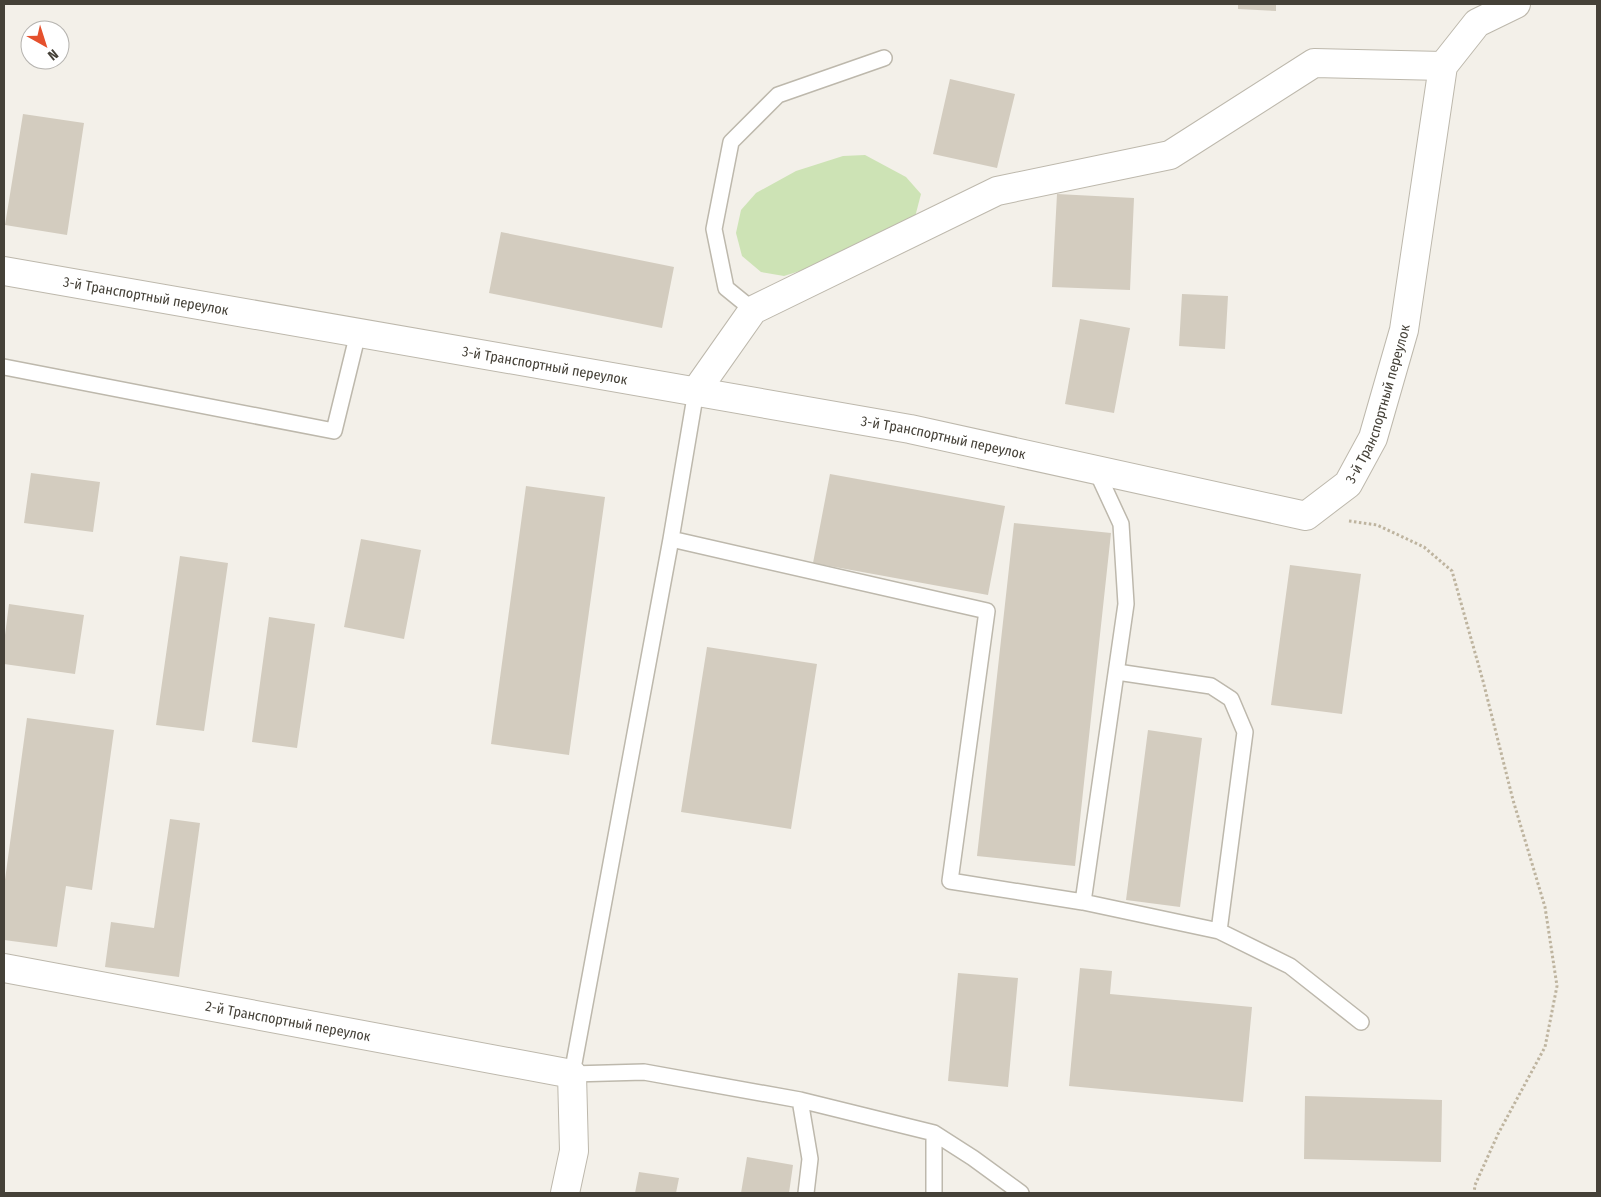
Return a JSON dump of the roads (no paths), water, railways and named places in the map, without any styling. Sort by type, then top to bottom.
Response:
[{"type":"street","points":[[696,391],[753,310],[997,191],[1170,155],[1314,63],[1443,66],[1478,23],[1516,4]]},
{"type":"street","name":"3-й Транспортный переулок","points":[[4,271],[910,429],[1306,516],[1348,484],[1373,438],[1404,330],[1443,66]]},
{"type":"street","name":"2-й Транспортный переулок","points":[[4,968],[572,1074]]},
{"type":"street","points":[[565,1193],[574,1151],[572,1074]]},
{"type":"lane","points":[[753,310],[726,288],[714,228],[730,142],[778,95],[884,58]]},
{"type":"lane","points":[[4,367],[334,431],[358,333]]},
{"type":"lane","points":[[696,391],[671,539],[572,1074],[644,1072],[800,1100],[934,1134],[973,1158],[1021,1193]]},
{"type":"lane","points":[[1083,902],[1126,604],[1121,524],[1096,470]]},
{"type":"lane","points":[[671,539],[987,611],[950,881],[1083,902],[1219,931],[1290,966],[1361,1022]]},
{"type":"lane","points":[[1117,672],[1211,686],[1232,699],[1245,732],[1219,931]]},
{"type":"lane","points":[[800,1100],[810,1159],[806,1193]]},
{"type":"lane","points":[[934,1134],[934,1193]]}]
